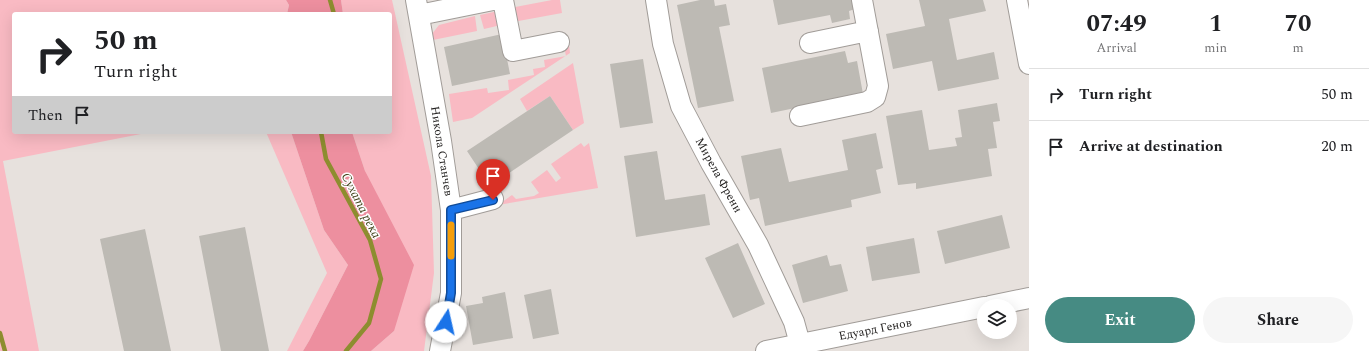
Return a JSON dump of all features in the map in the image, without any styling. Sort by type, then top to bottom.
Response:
[{"type":"street","points":[[417,8],[493,0]]},
{"type":"street","points":[[503,0],[513,52],[559,42]]},
{"type":"street","name":"Мирела Френи","points":[[656,0],[663,44],[681,106],[711,163],[758,244],[794,322],[801,347]]},
{"type":"street","points":[[800,116],[868,102],[874,97],[878,86],[862,0]]},
{"type":"street","points":[[1016,0],[1025,28],[1029,64]]},
{"type":"street","name":"Никола Станчев","points":[[417,8],[441,141],[451,210],[451,293],[440,351]]},
{"type":"street","points":[[810,43],[868,31]]},
{"type":"street","points":[[451,210],[493,200]]},
{"type":"street","points":[[1017,300],[1029,298]]},
{"type":"street","name":"Едуард Генов","points":[[766,351],[801,347],[977,309]]},
{"type":"shaded area","points":[[0,0],[286,0],[289,5],[287,12],[12,12],[12,134],[141,134],[3,161],[39,351],[0,351]]},
{"type":"shaded area","points":[[286,0],[341,0],[343,12],[287,12],[289,5]]},
{"type":"shaded area","points":[[341,0],[392,0],[431,176],[434,273],[424,351],[371,351],[394,331],[365,171],[353,134],[392,134],[392,12],[343,12]]},
{"type":"shaded area","points":[[552,0],[560,0],[562,13],[513,22],[510,8]]},
{"type":"shaded area","points":[[498,11],[501,25],[484,29],[480,15]]},
{"type":"shaded area","points":[[475,16],[477,31],[433,40],[432,34],[439,25]]},
{"type":"shaded area","points":[[569,45],[570,53],[566,56],[564,46]]},
{"type":"shaded area","points":[[565,56],[472,118],[453,122],[449,94],[487,88],[488,93],[509,90],[508,80],[534,75],[533,69],[545,67],[544,60]]},
{"type":"shaded area","points":[[573,63],[584,123],[573,130],[550,96],[527,111],[520,99]]},
{"type":"shaded area","points":[[267,134],[292,134],[324,230],[348,265],[303,351],[287,351],[327,273]]},
{"type":"shaded area","points":[[292,134],[353,134],[365,171],[414,265],[394,331],[371,351],[303,351],[348,265],[324,230]]},
{"type":"shaded area","points":[[581,143],[584,147],[589,143],[598,188],[498,205],[512,195],[516,199],[534,196],[539,193],[531,182],[547,170],[556,182],[561,178],[551,164]]},
{"type":"building","points":[[700,0],[714,0],[715,6],[726,4],[730,25],[719,27],[734,101],[698,108],[677,5]]},
{"type":"building","points":[[773,0],[853,0],[855,9],[849,11],[850,19],[832,23],[830,15],[778,25]]},
{"type":"building","points":[[919,0],[983,0],[986,11],[949,19],[957,60],[994,52],[999,79],[938,91],[932,61],[893,69],[886,34],[925,26]]},
{"type":"building","points":[[502,34],[510,74],[452,86],[444,47]]},
{"type":"building","points":[[845,51],[848,63],[857,61],[863,94],[771,113],[762,68]]},
{"type":"building","points":[[643,59],[653,123],[620,128],[610,64]]},
{"type":"building","points":[[550,96],[573,130],[490,186],[467,151]]},
{"type":"building","points":[[997,103],[1000,121],[993,122],[997,148],[988,149],[992,176],[916,189],[916,183],[898,185],[886,116],[922,110],[929,150],[957,146],[955,138],[962,137],[958,110]]},
{"type":"building","points":[[876,133],[883,168],[876,170],[881,193],[851,200],[852,207],[765,226],[759,198],[750,200],[741,156],[781,148],[789,182],[848,170],[842,140]]},
{"type":"building","points":[[657,151],[665,200],[705,194],[710,225],[636,237],[624,156]]},
{"type":"building","points":[[1002,215],[1010,248],[945,264],[937,231]]},
{"type":"building","points":[[245,227],[269,351],[221,351],[199,236]]},
{"type":"building","points":[[145,229],[171,351],[124,351],[100,239]]},
{"type":"building","points":[[914,238],[920,273],[872,281],[866,247]]},
{"type":"building","points":[[738,243],[765,304],[733,318],[705,258]]},
{"type":"building","points":[[827,255],[830,266],[841,264],[848,291],[803,303],[792,265]]},
{"type":"building","points":[[551,289],[559,334],[533,339],[524,295]]},
{"type":"building","points":[[505,292],[513,338],[473,345],[466,306],[483,303],[482,297]]},
{"type":"waterway","name":"Сухата река","points":[[330,0],[333,12]]},
{"type":"waterway","name":"Сухата река","points":[[321,134],[326,159],[370,240],[381,279],[369,323],[346,351]]},
{"type":"waterway","points":[[0,333],[5,351]]},
{"type":"slow traffic","points":[[451,225],[451,256]]},
{"type":"route","points":[[446,322],[451,293],[451,210],[493,200]]}]
